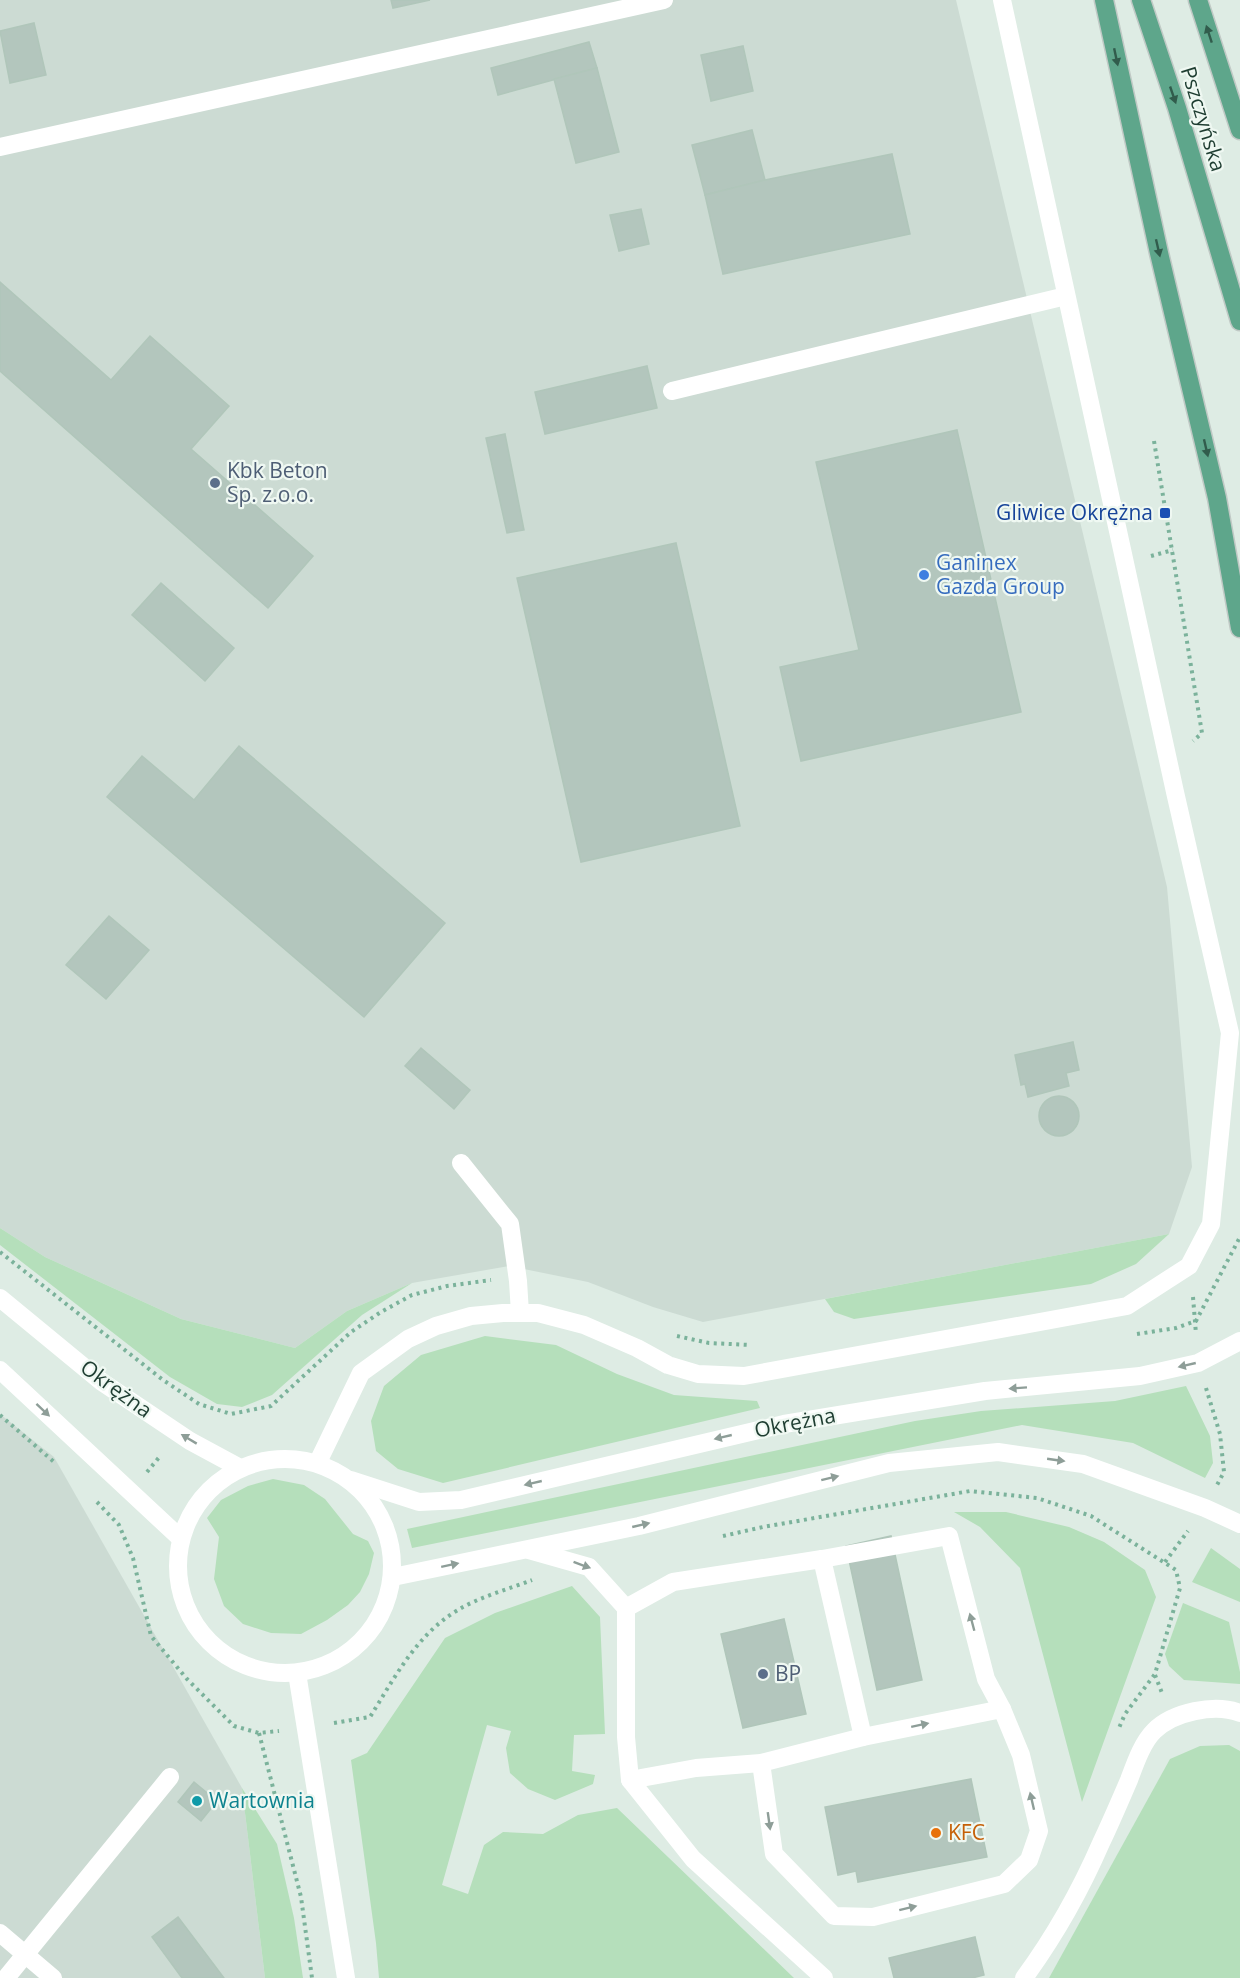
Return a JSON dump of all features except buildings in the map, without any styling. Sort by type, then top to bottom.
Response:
[{"type":"main road","points":[[1104,0],[1159,253],[1217,498],[1240,627]]},
{"type":"main road","name":"Pszczyńska","points":[[1141,0],[1177,108],[1240,321]]},
{"type":"main road","name":"Pszczyńska","points":[[1198,0],[1240,130]]},
{"type":"street","points":[[0,147],[664,0]]},
{"type":"street","points":[[318,1462],[361,1373],[408,1339],[436,1326],[471,1316],[538,1313],[584,1325],[637,1348],[668,1365],[698,1374],[744,1376],[1126,1306],[1189,1266],[1211,1224],[1230,1034],[1177,804],[1002,0]]},
{"type":"street","points":[[672,391],[1066,296]]},
{"type":"street","points":[[461,1163],[510,1224],[520,1313]]},
{"type":"street","name":"Okrężna","points":[[0,1298],[102,1382],[178,1433],[240,1468]]},
{"type":"street","name":"Okrężna","points":[[351,1480],[419,1502],[461,1500],[784,1424],[985,1390],[1140,1376],[1198,1363],[1240,1341]]},
{"type":"street","points":[[0,1371],[179,1537]]},
{"type":"street","points":[[393,1577],[639,1526],[889,1463],[998,1452],[1083,1464],[1205,1508],[1240,1524]]},
{"type":"street","points":[[274,1459],[318,1462],[351,1480],[376,1507],[390,1540],[393,1577],[383,1612],[362,1642],[332,1663],[297,1673],[263,1671],[231,1659],[204,1637],[186,1607],[177,1574],[179,1537],[194,1504],[217,1482],[240,1468],[274,1459]]},
{"type":"street","points":[[626,1608],[673,1582],[822,1559],[949,1536],[986,1679],[1002,1709],[1021,1755],[1039,1831],[1029,1860],[1004,1884],[873,1917],[834,1916],[774,1854],[761,1763]]},
{"type":"street","points":[[526,1549],[589,1566],[626,1608],[626,1737],[630,1780],[693,1859],[824,1978]]},
{"type":"street","points":[[822,1559],[863,1737]]},
{"type":"street","points":[[297,1673],[346,1978]]},
{"type":"street","points":[[630,1780],[696,1768],[761,1763],[863,1737],[1002,1709]]},
{"type":"street","points":[[1024,1978],[1062,1918],[1096,1856],[1139,1755],[1154,1732],[1173,1718],[1188,1712],[1230,1709],[1240,1713]]},
{"type":"street","points":[[6,1978],[170,1777]]},
{"type":"street","points":[[0,1933],[53,1978]]},
{"type":"path","points":[[1154,441],[1202,733],[1190,744]]},
{"type":"path","points":[[1154,555],[1173,550]]},
{"type":"path","points":[[1165,1562],[1205,1508],[1224,1472],[1220,1434],[1196,1355],[1196,1321],[1240,1237]]},
{"type":"path","points":[[111,1516],[200,1404]]},
{"type":"path","points":[[1116,1736],[1125,1714],[1155,1674]]},
{"type":"path","points":[[259,1733],[301,1897],[312,1978]]},
{"type":"shaded area","points":[[0,0],[956,0],[1167,887],[1192,1167],[1169,1234],[703,1322],[653,1307],[588,1282],[509,1266],[412,1283],[347,1311],[295,1348],[181,1319],[45,1257],[0,1228]]},
{"type":"shaded area","points":[[0,1414],[54,1457],[242,1788],[265,1978],[0,1978]]},
{"type":"green space","points":[[0,1228],[45,1257],[181,1319],[295,1348],[347,1311],[412,1283],[362,1315],[272,1395],[242,1407],[217,1404],[170,1377],[0,1245]]},
{"type":"green space","points":[[1169,1234],[1136,1264],[1091,1284],[854,1319],[834,1312],[825,1299]]},
{"type":"green space","points":[[485,1336],[556,1345],[617,1374],[674,1395],[757,1401],[760,1408],[443,1483],[398,1469],[376,1451],[371,1421],[384,1386],[421,1355]]},
{"type":"green space","points":[[1186,1386],[1210,1436],[1213,1463],[1205,1478],[1133,1443],[1022,1425],[412,1548],[407,1529],[915,1421],[981,1411],[1115,1401]]},
{"type":"green space","points":[[273,1479],[304,1485],[325,1499],[353,1534],[368,1541],[374,1553],[369,1574],[360,1592],[348,1605],[327,1620],[301,1634],[271,1633],[243,1624],[224,1606],[214,1579],[219,1537],[207,1518],[221,1500],[248,1486]]},
{"type":"green space","points":[[954,1512],[1006,1512],[1069,1527],[1104,1542],[1145,1570],[1156,1597],[1082,1802],[1020,1568],[980,1527]]},
{"type":"green space","points":[[1211,1548],[1240,1569],[1240,1602],[1192,1582]]},
{"type":"green space","points":[[572,1586],[600,1617],[605,1734],[574,1735],[572,1771],[595,1775],[593,1784],[555,1800],[528,1789],[510,1773],[506,1748],[511,1731],[487,1725],[442,1885],[468,1894],[484,1845],[503,1832],[543,1834],[578,1815],[617,1808],[794,1978],[379,1978],[351,1760],[367,1753],[445,1638],[495,1613]]},
{"type":"green space","points":[[1183,1603],[1229,1622],[1240,1672],[1240,1684],[1184,1680],[1169,1666],[1165,1654]]},
{"type":"green space","points":[[1229,1745],[1240,1751],[1240,1978],[1049,1978],[1170,1759],[1200,1746]]},
{"type":"green space","points":[[242,1788],[277,1844],[294,1918],[303,1978],[265,1978]]},
{"type":"place","name":"Kbk Beton Sp. z.o.o.","points":[[215,483]]},
{"type":"place","name":"Gliwice Okrężna","points":[[1165,513]]},
{"type":"place","name":"Ganinex Gazda Group","points":[[924,575]]},
{"type":"place","name":"BP","points":[[763,1674]]},
{"type":"place","name":"Wartownia","points":[[197,1801]]},
{"type":"place","name":"KFC","points":[[936,1833]]}]
